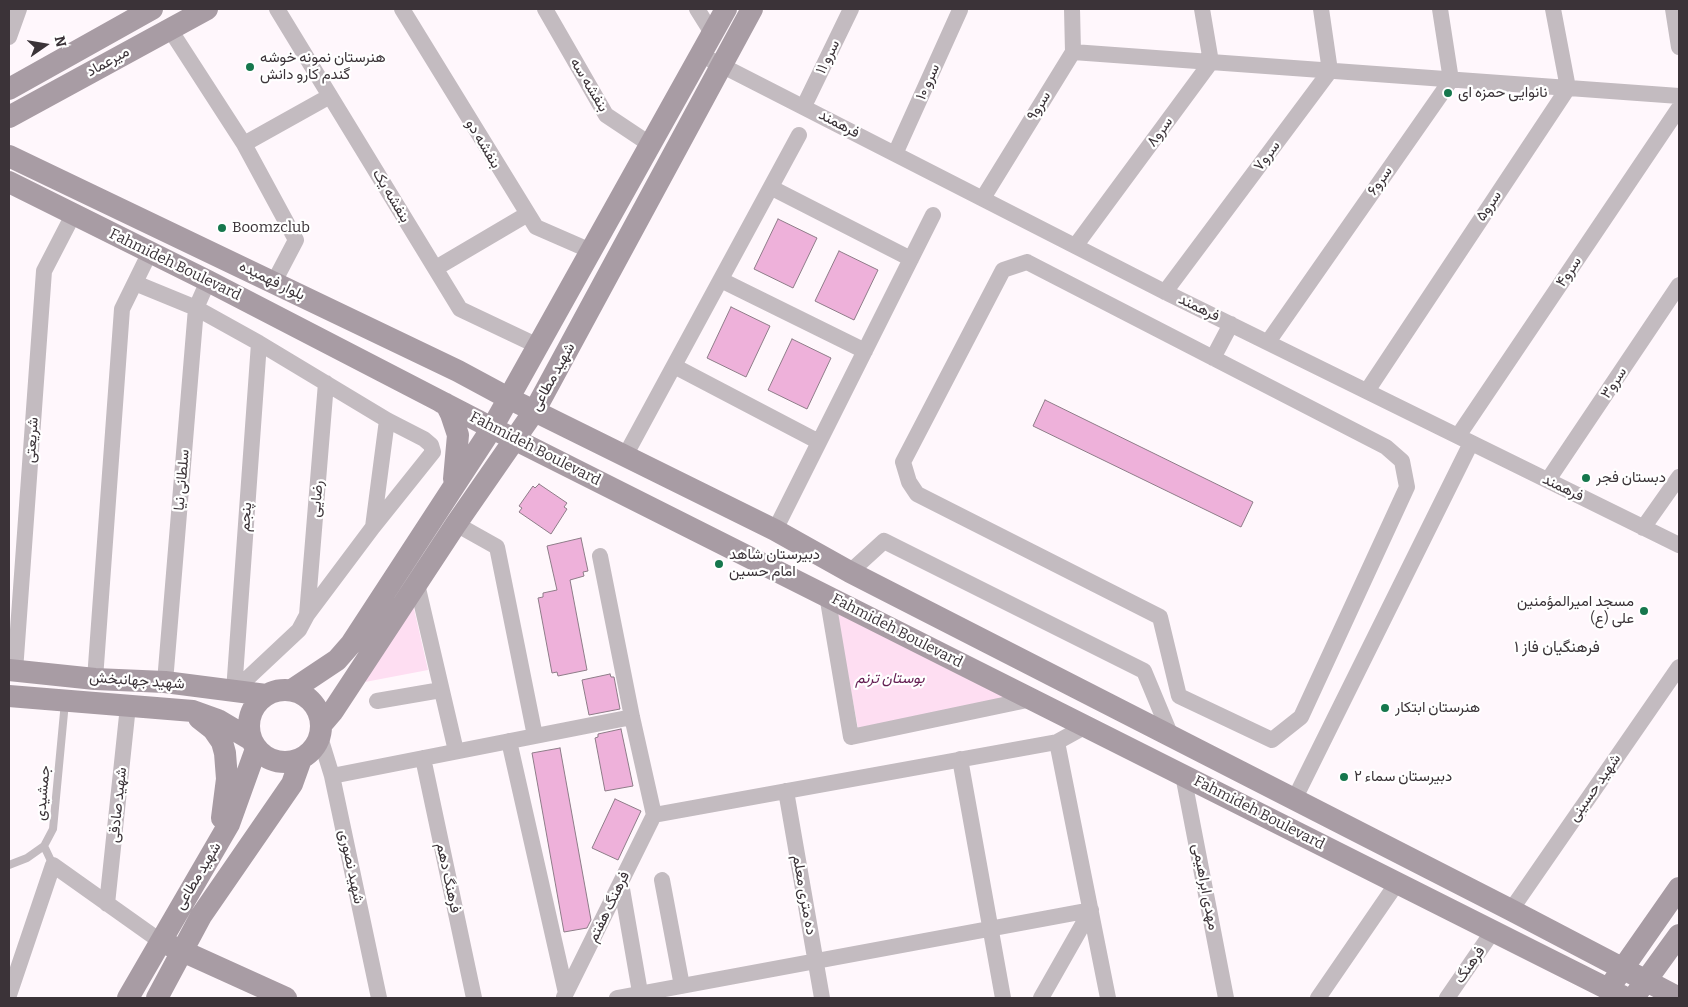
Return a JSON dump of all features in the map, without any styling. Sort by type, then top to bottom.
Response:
[{"type":"street","points":[[9,36],[18,9]]},
{"type":"street","name":"میرعماد","points":[[9,89],[152,9]]},
{"type":"street","name":"میرعماد","points":[[9,117],[168,28],[207,9]]},
{"type":"street","name":"بنفشه یک","points":[[277,9],[460,309],[538,346]]},
{"type":"street","name":"بنفشه دو","points":[[402,9],[526,215],[536,227],[591,251]]},
{"type":"street","name":"بنفشه سه","points":[[545,9],[606,115],[651,145]]},
{"type":"street","points":[[697,9],[712,34]]},
{"type":"street","name":"شهید مطاعی","points":[[292,690],[337,660],[351,644],[492,428],[510,399],[726,9]]},
{"type":"street","name":"شهید مطاعی","points":[[320,731],[456,524],[535,410],[752,9]]},
{"type":"street","name":"۱۱ سرو","points":[[804,106],[851,9]]},
{"type":"street","points":[[1072,9],[1073,52],[1679,96]]},
{"type":"street","points":[[1202,9],[1211,62]]},
{"type":"street","points":[[1321,9],[1330,71]]},
{"type":"street","points":[[1440,9],[1451,80]]},
{"type":"street","points":[[1553,9],[1568,88]]},
{"type":"street","points":[[1673,9],[1679,47]]},
{"type":"street","name":"سرو ۱۰","points":[[895,154],[960,10]]},
{"type":"street","points":[[131,20],[144,42]]},
{"type":"street","points":[[168,28],[244,144],[296,240],[274,282]]},
{"type":"street","name":"سرو۹","points":[[983,198],[1073,52]]},
{"type":"street","name":"فرهمند","points":[[701,54],[895,154],[1076,244],[1165,292],[1679,545]]},
{"type":"street","name":"سرو۸","points":[[1076,244],[1211,62]]},
{"type":"street","name":"سرو۷","points":[[1165,292],[1330,71]]},
{"type":"street","name":"سرو۶","points":[[1268,342],[1451,80]]},
{"type":"street","name":"سرو۵","points":[[1367,391],[1568,88]]},
{"type":"street","points":[[244,144],[330,96]]},
{"type":"street","name":"سرو۴","points":[[1294,800],[1465,439],[1679,108]]},
{"type":"street","points":[[625,456],[799,136]]},
{"type":"street","name":"بلوار فهمیده","points":[[9,156],[274,282],[535,410]]},
{"type":"street","name":"Fahmideh Boulevard","points":[[9,182],[208,281],[492,428],[1493,931],[1612,995]]},
{"type":"street","points":[[772,188],[911,259]]},
{"type":"street","name":"شریعتی","points":[[12,671],[44,272],[73,215]]},
{"type":"street","points":[[436,268],[526,215]]},
{"type":"street","points":[[775,530],[933,215]]},
{"type":"street","points":[[95,679],[122,309],[150,252]]},
{"type":"street","points":[[1027,262],[1213,358],[1386,447],[1402,461],[1407,487],[1300,718],[1272,740],[1179,696],[1160,617],[917,494],[909,482],[903,462],[1003,270],[1027,262]]},
{"type":"street","points":[[721,280],[865,351]]},
{"type":"street","name":"سلطانی نیا","points":[[165,682],[196,308],[208,281]]},
{"type":"street","points":[[135,283],[196,308],[259,343],[387,420],[424,439],[431,445],[433,452],[373,527],[307,615],[299,630],[234,691]]},
{"type":"street","name":"سرو۳","points":[[1548,480],[1679,285]]},
{"type":"street","points":[[1213,358],[1231,324]]},
{"type":"street","name":"پنجم","points":[[234,691],[259,343]]},
{"type":"street","points":[[674,366],[819,442]]},
{"type":"street","name":"رضایی","points":[[307,615],[326,383]]},
{"type":"street","points":[[434,397],[446,404],[456,429],[458,453],[453,486]]},
{"type":"street","name":"Fahmideh Boulevard","points":[[535,410],[775,530],[850,572],[1511,910],[1622,969],[1640,990],[1679,998]]},
{"type":"street","points":[[373,527],[387,420]]},
{"type":"street","points":[[1643,528],[1679,477]]},
{"type":"street","points":[[456,524],[497,547],[535,736]]},
{"type":"street","points":[[850,572],[884,541],[1144,671],[1170,736]]},
{"type":"street","points":[[600,556],[632,717],[654,815],[1057,742],[1086,726]]},
{"type":"street","points":[[417,584],[456,751]]},
{"type":"street","points":[[826,596],[851,737],[1032,699]]},
{"type":"street","name":"شهید حسینی","points":[[1511,910],[1679,667]]},
{"type":"street","name":"شهید جهانبخش","points":[[12,671],[95,679],[165,682],[266,694]]},
{"type":"street","points":[[292,690],[309,699],[320,715],[320,731],[315,746],[301,759],[290,763],[277,762],[266,758],[253,744],[248,726],[250,714],[256,703],[266,694],[274,691],[292,690]]},
{"type":"street","points":[[378,702],[441,690]]},
{"type":"street","name":"شهید جهانبخش","points":[[9,696],[193,711],[218,720],[253,744]]},
{"type":"street","name":"شهید صادقی","points":[[108,904],[128,706]]},
{"type":"street","points":[[177,709],[194,716],[213,729],[222,742],[225,753],[225,799],[212,854]]},
{"type":"street","points":[[332,776],[632,717]]},
{"type":"street","name":"شهید نصوری","points":[[320,731],[332,776],[379,998]]},
{"type":"street","points":[[508,741],[564,996]]},
{"type":"street","points":[[1057,742],[1108,998]]},
{"type":"street","name":"شهید مطاعی","points":[[128,998],[232,818],[253,744]]},
{"type":"street","name":"فرهنگ دهم","points":[[422,758],[474,998]]},
{"type":"street","name":"شهید مطاعی","points":[[157,998],[201,916],[292,784],[301,759]]},
{"type":"street","points":[[960,759],[1003,998]]},
{"type":"street","name":"مهدی ابراهیمی","points":[[1183,775],[1226,998]]},
{"type":"street","name":"ده متری معلم","points":[[786,791],[822,998]]},
{"type":"street","name":"فرهنگ هفتم","points":[[564,996],[654,815]]},
{"type":"street","points":[[9,995],[53,865],[160,941],[285,998]]},
{"type":"street","points":[[662,880],[682,986]]},
{"type":"street","points":[[621,883],[641,996]]},
{"type":"street","points":[[1318,998],[1397,883]]},
{"type":"street","points":[[1612,995],[1622,969],[1679,888]]},
{"type":"street","points":[[617,998],[641,996],[682,986],[1091,910]]},
{"type":"street","points":[[1041,998],[1091,910]]},
{"type":"street","name":"فرهنگ","points":[[1447,998],[1493,931]]},
{"type":"street","points":[[1640,990],[1679,935]]},
{"type":"lane","name":"جمشیدی","points":[[44,846],[53,829],[65,700]]},
{"type":"lane","points":[[9,865],[27,858],[44,846],[53,865]]},
{"type":"green space","points":[[412,600],[428,670],[365,682]]},
{"type":"green space","name":"بوستان ترنم","points":[[835,607],[1012,696],[858,728]]},
{"type":"building","points":[[778,219],[817,238],[793,288],[754,269]]},
{"type":"building","points":[[839,251],[878,270],[854,320],[815,301]]},
{"type":"building","points":[[731,307],[770,326],[746,377],[707,358]]},
{"type":"building","points":[[792,339],[831,358],[807,409],[768,390]]},
{"type":"building","points":[[1045,400],[1253,502],[1241,527],[1033,426]]},
{"type":"building","points":[[539,484],[567,503],[564,507],[567,509],[551,534],[519,512],[522,508],[519,506],[533,486],[535,488]]},
{"type":"building","points":[[581,538],[588,571],[583,572],[584,576],[570,580],[587,670],[558,676],[557,672],[552,673],[538,598],[543,597],[543,593],[557,590],[547,546]]},
{"type":"building","points":[[610,674],[611,677],[614,677],[620,709],[589,715],[582,680]]},
{"type":"building","points":[[621,729],[633,786],[605,791],[595,738],[598,737],[598,734]]},
{"type":"building","points":[[560,748],[591,920],[587,928],[564,932],[532,753]]},
{"type":"building","points":[[615,799],[641,811],[618,860],[592,848]]},
{"type":"place","name":"هنرستان نمونه خوشه گندم کارو دانش","points":[[250,67]]},
{"type":"place","name":"نانوایی حمزه ای","points":[[1448,93]]},
{"type":"place","name":"Boomzclub","points":[[222,228]]},
{"type":"place","name":"دبستان فجر","points":[[1586,478]]},
{"type":"place","name":"دبیرستان شاهد امام حسین","points":[[719,564]]},
{"type":"place","name":"مسجد امیرالمؤمنین علی (ع)","points":[[1644,611]]},
{"type":"place","name":"هنرستان ابتکار","points":[[1385,708]]},
{"type":"place","name":"دبیرستان سماء ٢","points":[[1344,777]]},
{"type":"district","name":"فرهنگیان فاز ۱","points":[[1557,648]]}]
